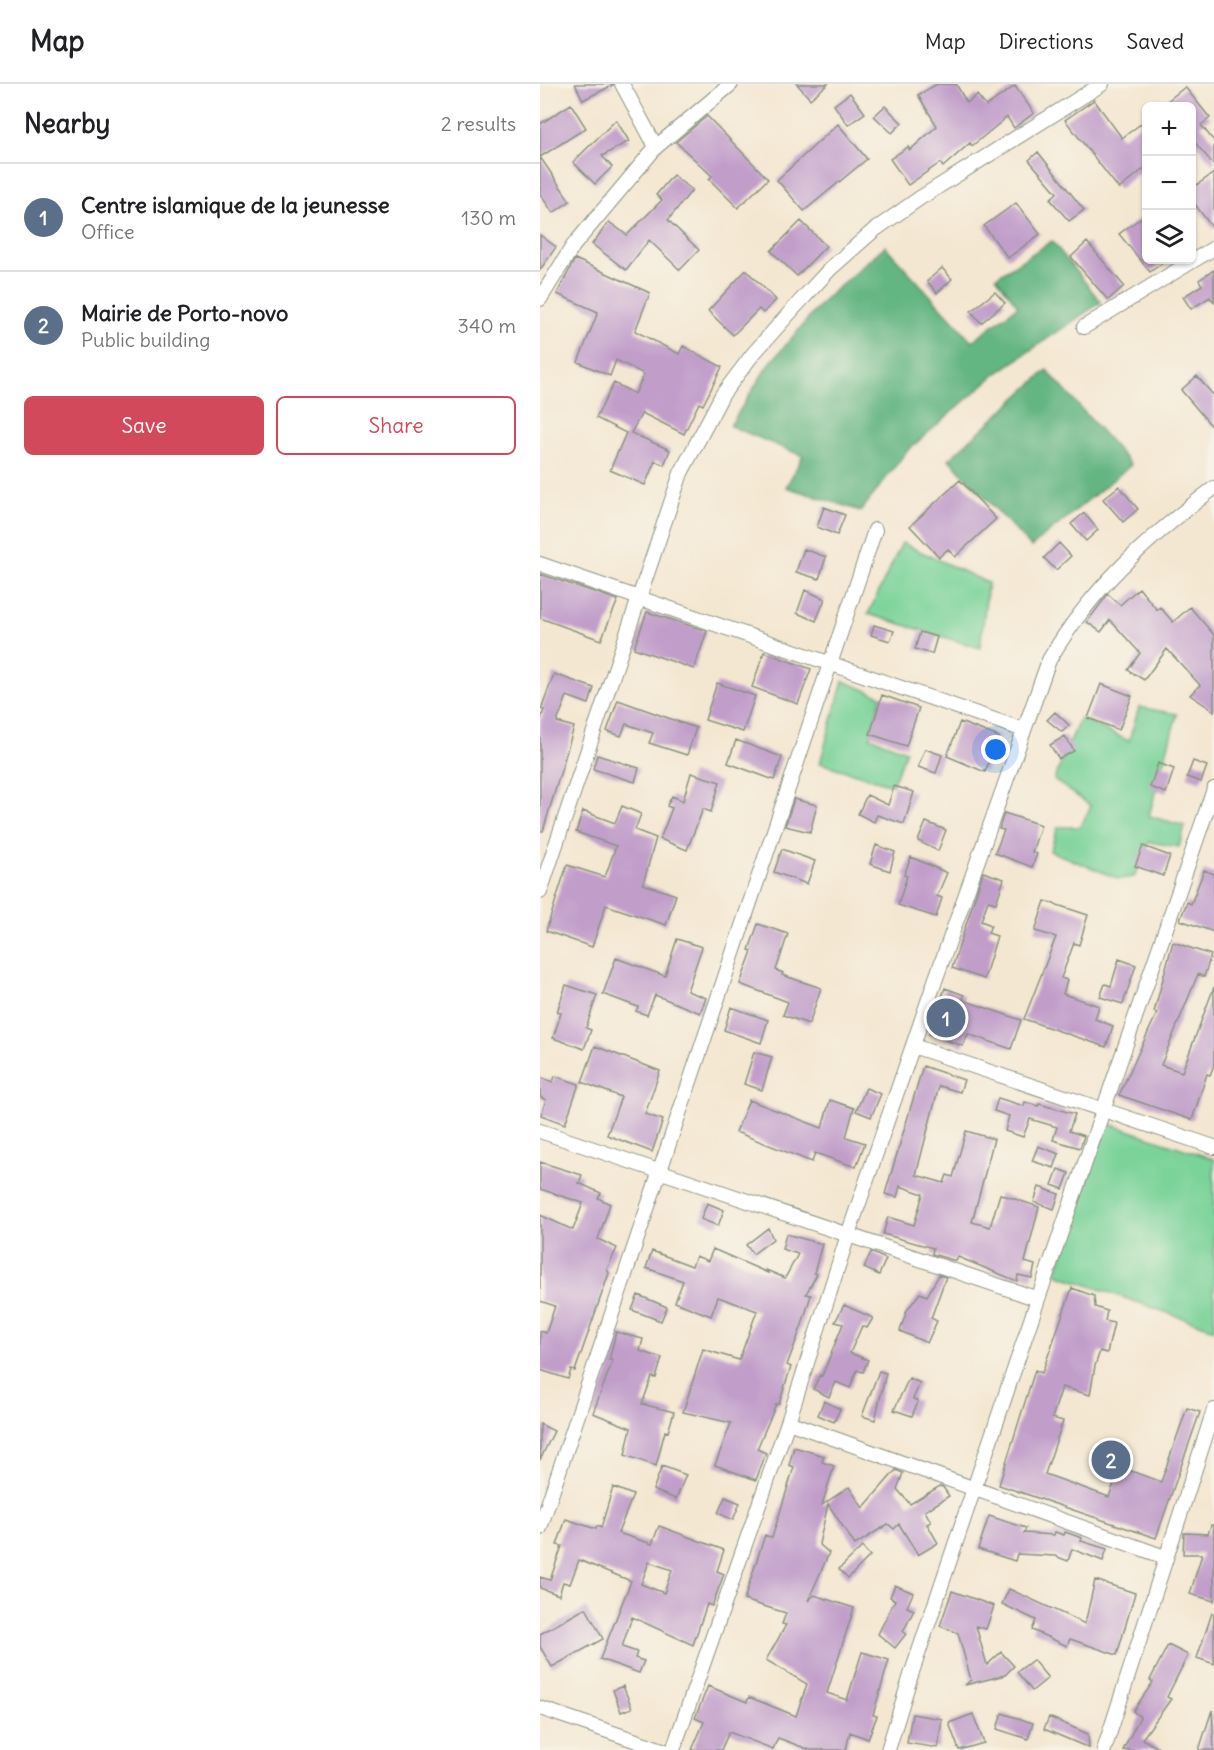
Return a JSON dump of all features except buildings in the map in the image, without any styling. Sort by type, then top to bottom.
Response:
[{"type":"street","points":[[622,84],[656,147]]},
{"type":"street","points":[[540,299],[573,246],[656,147],[731,84]]},
{"type":"street","points":[[540,892],[637,597],[681,473],[722,395],[753,354],[794,308],[830,269],[873,231],[920,198],[1102,84]]},
{"type":"street","points":[[1084,327],[1214,248]]},
{"type":"street","points":[[673,1750],[788,1422],[848,1235],[913,1046],[1049,660],[1101,585],[1133,555],[1214,488]]},
{"type":"street","points":[[540,1528],[875,530]]},
{"type":"street","points":[[540,564],[1024,730]]},
{"type":"street","points":[[888,1750],[910,1674],[1102,1109],[1214,789]]},
{"type":"street","points":[[913,1046],[1214,1147]]},
{"type":"street","points":[[540,1131],[1038,1299]]},
{"type":"street","points":[[1104,1750],[1214,1410]]},
{"type":"street","points":[[788,1422],[1165,1557]]},
{"type":"street","points":[[540,1708],[663,1750]]},
{"type":"green space","points":[[1052,241],[1101,302],[996,374],[954,410],[906,452],[861,511],[786,487],[803,456],[730,426],[767,367],[824,300],[885,246],[972,341],[1018,306],[996,277]]},
{"type":"green space","points":[[1047,370],[1131,465],[1031,547],[949,459]]},
{"type":"green space","points":[[902,543],[988,583],[980,648],[868,614]]},
{"type":"green space","points":[[843,681],[881,696],[870,737],[906,751],[892,785],[820,763]]},
{"type":"green space","points":[[1139,707],[1177,714],[1149,816],[1185,826],[1179,847],[1149,842],[1134,877],[1119,879],[1050,851],[1058,827],[1080,827],[1091,806],[1054,780],[1080,718],[1129,741]]},
{"type":"green space","points":[[1107,1123],[1214,1159],[1214,1329],[1056,1274]]},
{"type":"place","name":"Centre islamique de la jeunesse","points":[[946,1018]]},
{"type":"place","name":"Mairie de Porto-novo","points":[[1111,1460]]}]
